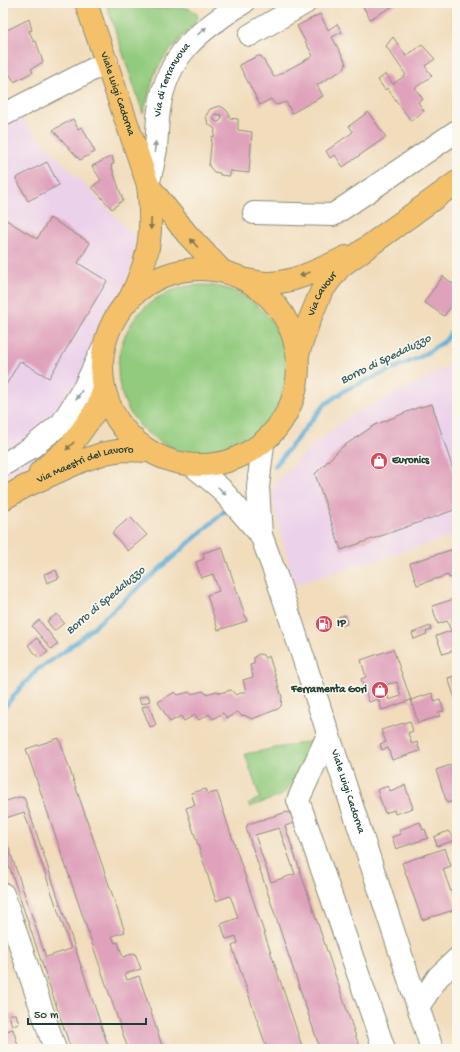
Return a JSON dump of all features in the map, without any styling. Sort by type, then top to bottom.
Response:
[{"type":"main road","name":"Viale Luigi Cadorna","points":[[86,3],[148,185],[151,214],[150,236],[146,258],[130,297]]},
{"type":"main road","name":"Via Cavour","points":[[298,354],[321,292],[340,267],[457,182]]},
{"type":"main road","name":"Viale Luigi Cadorna","points":[[148,185],[187,234],[222,271]]},
{"type":"main road","name":"Via Cavour","points":[[246,280],[265,283],[285,281],[324,268],[366,247]]},
{"type":"main road","points":[[197,268],[222,271],[246,280],[265,293],[281,310],[292,331],[298,354],[299,379],[292,403],[280,425],[263,444],[242,457],[217,464],[192,465],[170,461],[149,451],[128,435],[113,413],[104,389],[101,368],[103,348],[113,320],[130,297],[150,282],[172,272],[197,268]]},
{"type":"main road","name":"Via Maestri del Lavoro","points":[[24,487],[72,444],[97,409],[104,389]]},
{"type":"main road","name":"Via Maestri del Lavoro","points":[[3,499],[24,487],[84,460],[105,453],[123,450],[149,451]]},
{"type":"street","name":"Via di Terranuova","points":[[148,185],[155,151],[159,110],[164,87],[172,68],[183,50],[199,33],[217,19],[243,3]]},
{"type":"street","points":[[250,36],[305,3]]},
{"type":"street","points":[[3,115],[107,62]]},
{"type":"street","points":[[254,213],[332,215],[457,131]]},
{"type":"street","points":[[3,465],[32,447],[62,423],[85,386],[103,348]]},
{"type":"street","name":"Viale Luigi Cadorna","points":[[263,444],[258,487],[261,535],[278,581],[432,1049]]},
{"type":"street","name":"Viale Luigi Cadorna","points":[[192,465],[220,488],[261,535]]},
{"type":"street","points":[[328,735],[298,800],[384,1049]]},
{"type":"street","points":[[3,894],[55,1049]]},
{"type":"street","points":[[418,1007],[438,977],[457,959]]},
{"type":"street","points":[[404,966],[438,977]]},
{"type":"shaded area","points":[[19,117],[136,238],[131,269],[100,334],[62,436],[22,467],[3,478],[3,126]]},
{"type":"shaded area","points":[[457,356],[457,535],[294,585],[273,502],[274,483],[289,470],[305,452],[348,417],[446,368]]},
{"type":"green space","points":[[106,3],[141,3],[155,8],[188,8],[197,14],[198,19],[165,56],[155,73],[143,113]]},
{"type":"green space","points":[[202,285],[226,289],[241,295],[255,304],[267,316],[276,330],[282,345],[286,369],[282,393],[276,408],[267,422],[255,434],[241,443],[226,449],[202,453],[178,449],[163,443],[149,434],[137,422],[128,408],[122,393],[118,369],[122,345],[128,330],[137,316],[149,304],[163,295],[178,289]]},
{"type":"green space","points":[[313,741],[292,784],[282,795],[250,807],[248,804],[260,798],[245,754]]},
{"type":"building","points":[[361,3],[399,3],[370,19]]},
{"type":"building","points":[[320,14],[328,30],[337,24],[342,32],[332,37],[345,61],[346,65],[344,69],[317,85],[323,96],[292,113],[286,102],[277,105],[271,99],[260,105],[239,65],[261,56],[274,77],[313,56],[297,26]]},
{"type":"building","points":[[29,19],[32,30],[29,31],[34,42],[36,41],[43,62],[31,69],[33,72],[14,82],[3,61],[3,32]]},
{"type":"building","points":[[393,37],[406,56],[422,45],[435,59],[425,66],[432,76],[415,88],[423,99],[418,102],[424,111],[411,121],[387,88],[385,90],[378,80],[386,74],[393,84],[406,75],[386,46]]},
{"type":"building","points":[[219,106],[224,108],[229,114],[229,118],[238,119],[238,130],[252,132],[249,173],[230,171],[230,176],[220,175],[220,173],[214,172],[209,166],[212,136],[214,137],[215,129],[208,124],[206,116],[210,109]],"holes":[[[215,114],[221,115],[222,118],[220,121],[217,122],[214,120],[213,117]]]},
{"type":"building","points":[[368,112],[386,137],[343,167],[335,155],[330,158],[326,151],[353,132],[349,126]]},
{"type":"building","points":[[73,119],[78,129],[82,127],[95,152],[80,160],[53,130]]},
{"type":"building","points":[[112,156],[114,164],[111,165],[123,200],[112,209],[92,187],[101,180],[92,166]]},
{"type":"building","points":[[47,162],[59,185],[28,201],[16,178]]},
{"type":"building","points":[[3,218],[37,239],[50,218],[90,243],[78,263],[107,281],[49,378],[20,361],[6,385],[3,383]]},
{"type":"building","points":[[443,276],[457,287],[457,298],[444,316],[424,302]]},
{"type":"building","points":[[432,404],[457,482],[457,509],[341,550],[315,474],[342,447],[375,425],[417,408]]},
{"type":"building","points":[[130,517],[147,535],[128,551],[112,533]]},
{"type":"building","points":[[222,547],[247,621],[218,630],[207,595],[219,591],[213,574],[201,578],[196,562],[204,559],[203,553]]},
{"type":"building","points":[[457,548],[457,575],[449,578],[448,575],[417,585],[410,563]]},
{"type":"building","points":[[56,570],[59,578],[47,583],[44,574]]},
{"type":"building","points":[[457,598],[457,649],[443,654],[436,636],[451,631],[447,621],[438,624],[432,606]]},
{"type":"building","points":[[57,614],[64,623],[54,631],[47,621]]},
{"type":"building","points":[[345,615],[347,624],[341,626],[338,617]]},
{"type":"building","points":[[39,620],[58,644],[51,649],[32,626]]},
{"type":"building","points":[[430,626],[431,630],[426,632],[427,634],[414,639],[412,633]]},
{"type":"building","points":[[37,638],[48,652],[39,658],[28,645]]},
{"type":"building","points":[[393,649],[411,700],[382,710],[378,699],[369,702],[361,679],[366,677],[361,660]],"holes":[[[397,682],[401,696],[389,700],[385,685]]]},
{"type":"building","points":[[259,654],[263,655],[265,658],[269,656],[282,697],[281,706],[278,709],[252,719],[244,715],[242,716],[238,712],[227,718],[223,713],[213,719],[209,714],[199,720],[195,715],[184,721],[181,716],[170,722],[158,702],[175,692],[178,695],[189,692],[191,694],[203,691],[206,694],[217,691],[220,693],[231,690],[236,695],[246,691],[243,680],[253,677],[250,665],[254,664],[254,657]]},
{"type":"building","points":[[457,675],[457,704],[448,678]]},
{"type":"building","points":[[432,693],[435,702],[440,700],[444,711],[439,712],[440,716],[418,723],[411,700]]},
{"type":"building","points":[[148,695],[150,701],[141,704],[139,698]]},
{"type":"building","points":[[149,705],[156,725],[150,727],[142,707]]},
{"type":"building","points":[[410,721],[413,731],[408,733],[412,744],[417,742],[420,751],[392,760],[388,748],[382,750],[380,744],[386,742],[381,730]]},
{"type":"building","points":[[59,738],[125,932],[112,936],[115,943],[118,942],[123,957],[135,953],[141,969],[125,974],[127,980],[139,976],[163,1049],[128,1049],[26,749]]},
{"type":"building","points":[[456,763],[457,800],[447,803],[436,770]]},
{"type":"building","points":[[405,785],[413,808],[395,814],[394,810],[385,813],[377,790],[388,786],[390,791]]},
{"type":"building","points":[[206,789],[208,794],[217,792],[303,1049],[267,1049],[232,946],[238,943],[236,936],[226,939],[221,924],[238,918],[233,903],[230,896],[216,901],[186,808],[195,805],[191,793]]},
{"type":"building","points":[[19,797],[24,798],[25,800],[109,1049],[71,1049],[3,848],[3,831],[46,957],[71,949],[24,812],[3,819],[3,802]]},
{"type":"building","points":[[287,812],[292,815],[295,823],[285,826],[360,1049],[320,1049],[246,828],[248,824]],"holes":[[[279,828],[295,874],[271,882],[255,835]]]},
{"type":"building","points":[[420,822],[423,830],[425,829],[428,838],[396,849],[392,837],[401,834],[399,830]]},
{"type":"building","points":[[448,831],[456,840],[437,846],[434,837]]},
{"type":"building","points":[[445,848],[451,866],[443,869],[457,909],[422,920],[402,863]]},
{"type":"building","points":[[16,1014],[19,1024],[12,1026],[9,1015]]},
{"type":"building","points":[[13,1029],[19,1049],[3,1049],[3,1032]]},
{"type":"waterway","name":"Borro di Spedaluzzo","points":[[275,466],[324,405],[347,389],[420,357],[445,341],[457,324]]},
{"type":"waterway","name":"Borro di Spedaluzzo","points":[[3,709],[37,670],[65,651],[96,625],[225,511]]},
{"type":"place","name":"Euronics","points":[[379,461]]},
{"type":"place","name":"IP","points":[[324,624]]},
{"type":"place","name":"Ferramenta Gori","points":[[380,690]]}]
